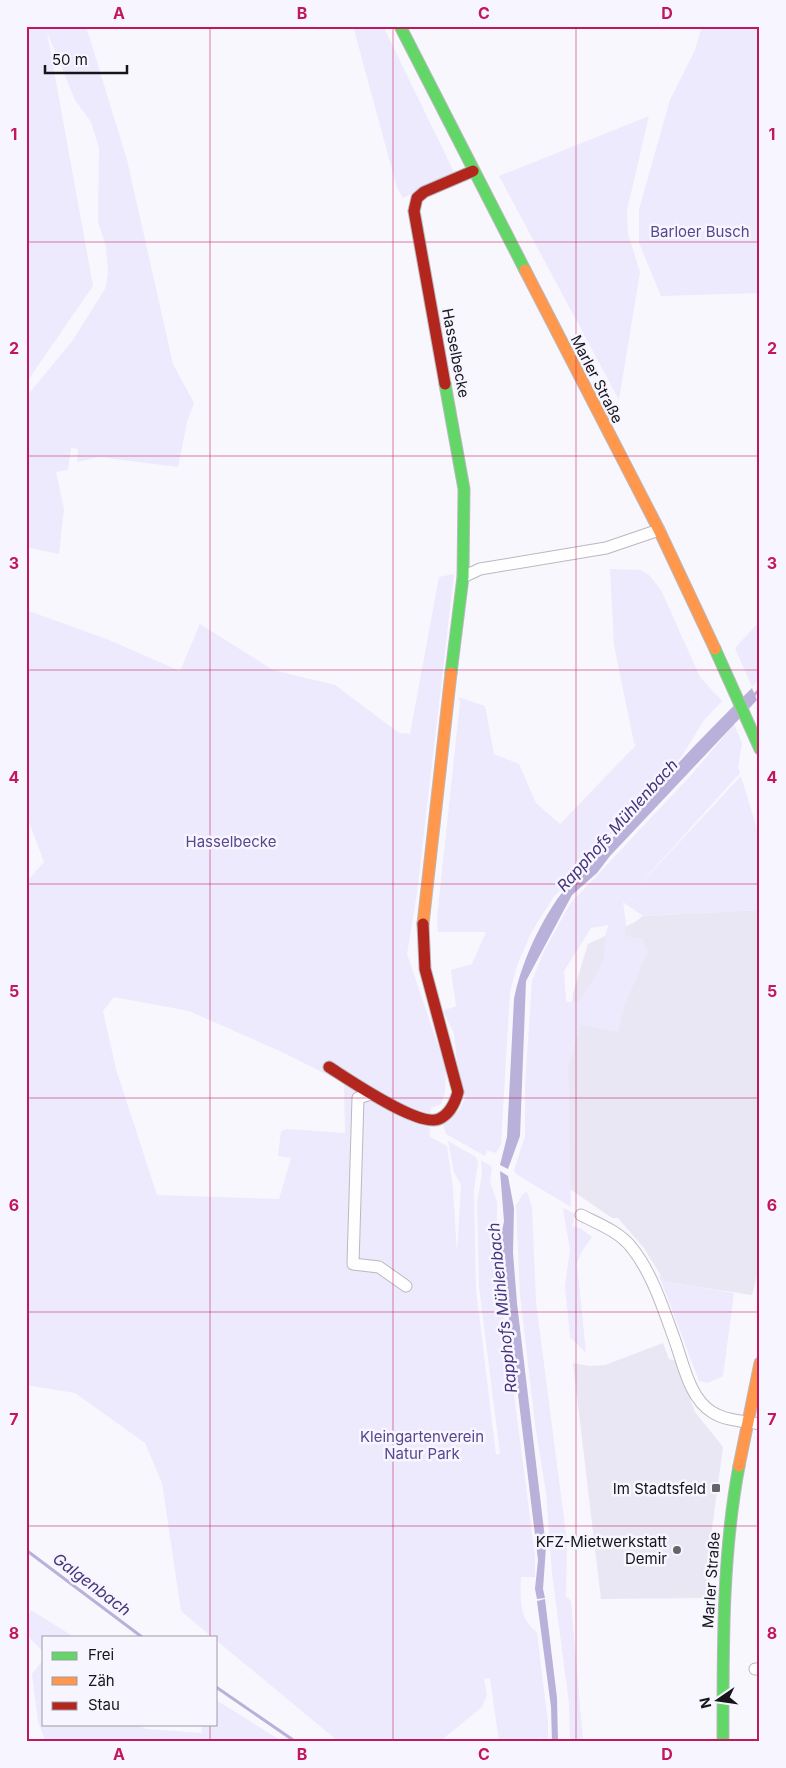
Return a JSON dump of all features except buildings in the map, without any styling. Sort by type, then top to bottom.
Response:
[{"type":"main road","name":"Marler Straße","points":[[400,26],[659,530],[718,653],[759,746]]},
{"type":"main road","name":"Hasselbecke","points":[[329,1066],[371,1094],[412,1117],[427,1121],[438,1120],[446,1115],[456,1101],[458,1092],[453,1070],[425,969],[422,930],[438,771],[463,577],[463,476],[414,211],[417,198],[424,192],[473,171]]},
{"type":"main road","name":"Marler Straße","points":[[723,1742],[723,1639],[728,1541],[747,1422],[760,1363]]},
{"type":"street","points":[[463,577],[480,568],[606,548],[659,530]]},
{"type":"street","points":[[371,1094],[358,1098],[353,1264],[379,1267],[406,1286]]},
{"type":"street","points":[[581,1215],[618,1234],[632,1247],[660,1301],[693,1391],[711,1412],[760,1424]]},
{"type":"shaded area","points":[[752,688],[757,700],[610,856],[597,873],[572,895],[526,981],[520,1136],[508,1169],[500,1165],[507,1137],[514,999],[531,946],[544,921],[561,894],[584,872],[688,753]]},
{"type":"shaded area","points":[[760,910],[760,1264],[752,1295],[665,1282],[644,1248],[618,1218],[612,1218],[570,1189],[568,1069],[573,993],[588,944],[635,922],[643,916]]},
{"type":"shaded area","points":[[500,1171],[508,1176],[514,1208],[513,1253],[517,1303],[546,1547],[543,1589],[545,1598],[537,1599],[535,1589],[538,1560],[504,1278],[502,1231],[504,1221]]},
{"type":"shaded area","points":[[663,1343],[669,1359],[676,1361],[695,1412],[723,1447],[709,1551],[709,1598],[601,1599],[573,1363],[589,1366],[605,1365]]},
{"type":"shaded area","points":[[545,1599],[557,1698],[558,1742],[552,1742],[551,1707],[537,1601]]},
{"type":"green space","points":[[26,26],[54,26],[49,28],[86,26],[127,160],[173,364],[194,403],[187,422],[178,467],[99,457],[77,462],[78,449],[71,448],[68,470],[56,472],[64,509],[59,554],[26,547],[26,397],[73,340],[106,287],[108,271],[106,247],[98,221],[99,148],[91,122],[75,100],[47,32],[93,286],[26,383]]},
{"type":"green space","points":[[353,26],[383,26],[454,172],[403,198],[397,188]]},
{"type":"green space","name":"Barloer Busch","points":[[702,26],[760,26],[760,293],[661,296],[639,243],[639,209],[670,100],[695,50]]},
{"type":"green space","points":[[649,116],[627,210],[628,234],[640,272],[619,400],[499,176]]},
{"type":"green space","points":[[610,569],[640,570],[649,575],[661,590],[700,677],[722,701],[704,720],[682,756],[553,898],[532,931],[518,963],[510,992],[501,1144],[496,1153],[487,1150],[485,1156],[446,1134],[443,1125],[460,1109],[465,1098],[457,1062],[454,1033],[443,1011],[456,1006],[451,970],[472,964],[486,932],[438,932],[437,918],[460,702],[458,697],[485,706],[494,754],[519,764],[536,803],[560,824],[636,745],[634,743],[614,645]]},
{"type":"green space","name":"Hasselbecke","points":[[454,574],[417,893],[407,954],[446,1069],[445,1092],[441,1104],[431,1108],[429,1125],[430,1137],[447,1146],[453,1188],[457,1253],[461,1185],[454,1172],[448,1141],[476,1157],[478,1163],[474,1190],[476,1289],[496,1455],[500,1454],[479,1287],[477,1201],[482,1175],[481,1160],[492,1167],[490,1181],[497,1202],[497,1263],[535,1556],[535,1577],[521,1577],[521,1600],[527,1621],[537,1632],[548,1723],[548,1742],[541,1742],[542,1739],[539,1738],[538,1742],[499,1742],[490,1678],[484,1679],[487,1695],[482,1707],[439,1742],[339,1742],[218,1642],[218,1636],[211,1636],[181,1611],[162,1483],[145,1443],[75,1393],[26,1385],[26,882],[44,862],[26,814],[26,610],[109,640],[180,671],[200,624],[273,670],[335,685],[399,733],[410,734],[439,577]],"holes":[[[114,997],[189,1011],[284,1053],[344,1083],[345,1133],[287,1129],[281,1131],[278,1156],[291,1158],[279,1199],[157,1195],[116,1069],[103,1011]]]},
{"type":"green space","points":[[760,621],[760,679],[752,687],[735,648]]},
{"type":"green space","points":[[734,724],[742,743],[738,767],[740,773],[631,894],[741,776],[760,839],[760,910],[643,916],[623,902],[626,923],[625,936],[643,939],[648,952],[625,1004],[618,1032],[580,1026],[568,1069],[571,1207],[516,1174],[514,1170],[525,1136],[525,1085],[532,981],[544,951],[570,904],[693,773]],"holes":[[[609,925],[604,956],[596,974],[578,1002],[566,1002],[564,971],[591,928]]]},
{"type":"green space","points":[[527,1192],[532,1207],[536,1302],[567,1542],[566,1596],[571,1601],[583,1742],[570,1742],[569,1703],[552,1573],[546,1493],[535,1424],[520,1295],[516,1205],[523,1194]]},
{"type":"green space","points":[[563,1208],[575,1214],[572,1226],[580,1228],[592,1237],[582,1251],[577,1263],[586,1353],[570,1337],[565,1286],[570,1250]]},
{"type":"green space","points":[[662,1275],[665,1282],[734,1293],[723,1376],[708,1383],[699,1381],[659,1276]]},
{"type":"green space","points":[[31,1610],[72,1636],[42,1636],[42,1651],[26,1634],[26,1621]]},
{"type":"green space","points":[[42,1662],[42,1726],[140,1726],[147,1729],[202,1733],[202,1726],[218,1726],[218,1701],[283,1742],[46,1742],[38,1722],[32,1674]]},
{"type":"waterway","name":"Rapphofs Mühlenbach","points":[[752,697],[760,689]]},
{"type":"waterway","name":"Galgenbach","points":[[26,1550],[141,1636]]},
{"type":"waterway","name":"Galgenbach","points":[[218,1688],[296,1742]]},
{"type":"traffic: fast","points":[[400,26],[525,270]]},
{"type":"traffic: fast","points":[[445,384],[464,489],[463,577],[451,673]]},
{"type":"traffic: fast","points":[[715,649],[760,749]]},
{"type":"traffic: fast","points":[[723,1742],[726,1569],[733,1500],[739,1466]]},
{"type":"traffic: slow","points":[[525,270],[659,530],[715,649]]},
{"type":"traffic: slow","points":[[423,924],[451,673]]},
{"type":"traffic: slow","points":[[739,1466],[760,1363]]},
{"type":"traffic: jam","points":[[445,384],[414,211],[417,198],[424,192],[473,171]]},
{"type":"traffic: jam","points":[[329,1067],[384,1101],[416,1116],[429,1120],[439,1119],[452,1108],[458,1092],[425,969],[423,924]]},
{"type":"place","name":"Im Stadtsfeld","points":[[716,1488]]},
{"type":"place","name":"KFZ-Mietwerkstatt Demir","points":[[677,1550]]},
{"type":"park label","name":"Kleingartenverein Natur Park","points":[[422,1444]]}]
